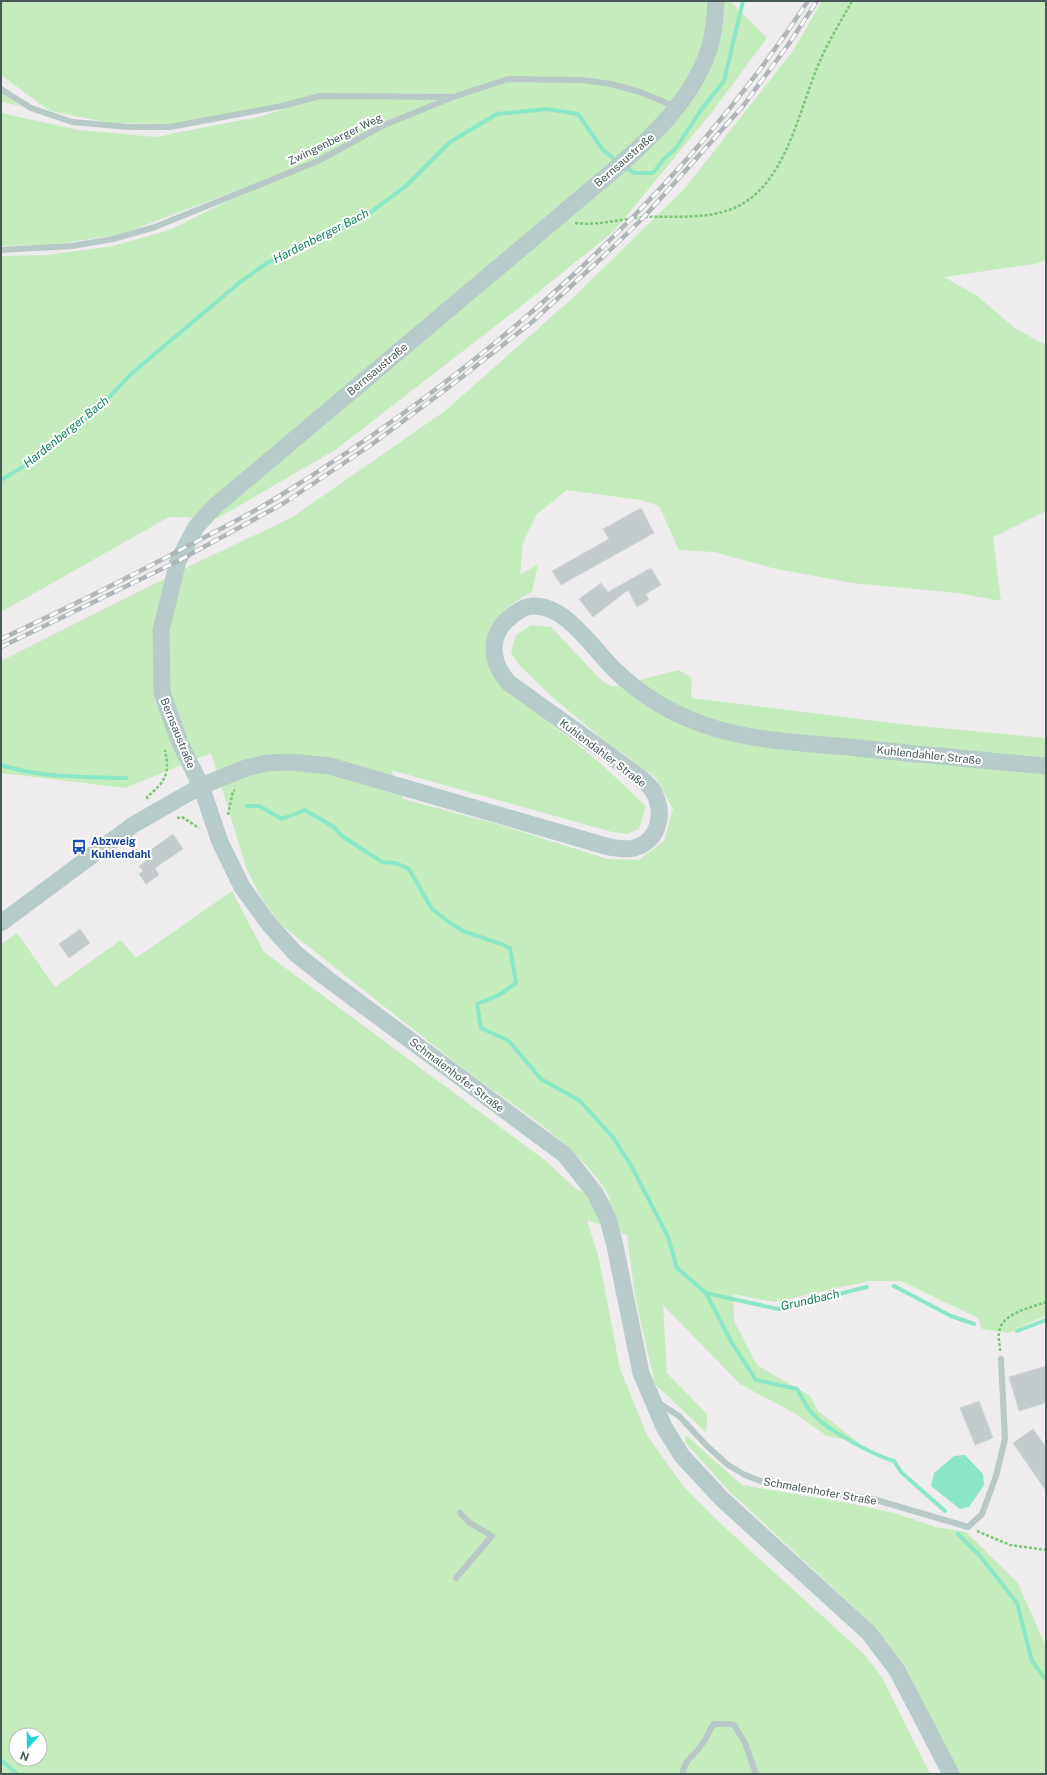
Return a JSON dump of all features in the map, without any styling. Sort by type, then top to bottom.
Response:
[{"type":"main road","name":"Bernsaustraße","points":[[201,786],[180,743],[162,692],[161,630],[178,561],[196,527],[214,507],[614,170],[655,133],[677,108],[698,76],[710,48],[716,1]]},
{"type":"main road","name":"Kuhlendahler Straße","points":[[1,923],[133,825],[201,786],[246,768],[266,763],[290,762],[330,766],[610,847],[634,848],[644,843],[656,830],[660,820],[658,803],[652,790],[628,769],[509,683],[500,673],[496,664],[494,641],[498,630],[504,621],[520,610],[533,606],[548,608],[561,614],[618,673],[653,700],[668,710],[717,730],[743,736],[790,742],[1046,766]]},
{"type":"main road","name":"Schmalenhofer Straße","points":[[201,786],[220,842],[242,887],[269,924],[295,953],[325,977],[565,1155],[595,1193],[608,1219],[615,1246],[641,1373],[650,1398],[664,1427],[682,1456],[722,1499],[869,1633],[897,1670],[952,1774]]},
{"type":"lane","name":"Zwingenberger Weg","points":[[1,250],[72,246],[113,239],[155,227],[318,161],[382,126],[453,97],[508,79],[582,80],[611,84],[668,102],[677,108]]},
{"type":"lane","points":[[1,89],[30,108],[65,120],[129,127],[170,127],[282,106],[320,96],[453,97]]},
{"type":"lane","points":[[968,1527],[982,1514],[996,1476],[1005,1439],[1001,1359]]},
{"type":"lane","name":"Schmalenhofer Straße","points":[[650,1398],[679,1416],[728,1465],[745,1475],[766,1482],[873,1499],[968,1527]]},
{"type":"lane","points":[[456,1578],[492,1536],[470,1523],[460,1513]]},
{"type":"lane","points":[[682,1774],[686,1762],[704,1743],[707,1732],[714,1724],[732,1724],[745,1743],[756,1774]]},
{"type":"path","points":[[592,225],[644,217],[712,215],[730,210],[749,200],[766,184],[785,154],[817,67],[852,1]]},
{"type":"path","points":[[155,812],[147,797],[158,788],[166,777],[168,764],[165,749]]},
{"type":"path","points":[[176,819],[182,817],[199,828]]},
{"type":"path","points":[[1001,1359],[999,1333],[1003,1322],[1012,1315],[1046,1302]]},
{"type":"path","points":[[968,1527],[1010,1545],[1046,1550]]},
{"type":"shaded area","points":[[1,1],[730,1],[767,38],[712,112],[614,231],[515,311],[335,450],[218,518],[169,517],[1,612],[1,256],[48,255],[113,246],[170,230],[285,172],[122,234],[51,245],[1,246],[1,113],[79,130],[155,137],[259,117],[288,108],[172,124],[111,123],[50,111],[1,75]]},
{"type":"shaded area","points":[[822,1],[1046,1],[1046,260],[1034,264],[944,277],[976,295],[1016,329],[1046,345],[1046,511],[993,537],[1001,601],[958,593],[852,583],[772,568],[714,552],[679,550],[659,506],[640,500],[567,490],[537,514],[523,543],[520,575],[538,564],[532,592],[513,603],[503,612],[491,629],[507,689],[598,761],[646,806],[639,829],[627,834],[612,832],[391,770],[403,799],[501,825],[607,859],[639,860],[664,841],[673,809],[655,777],[601,738],[550,695],[518,664],[511,652],[516,635],[531,625],[551,627],[600,679],[612,687],[679,670],[692,678],[691,698],[908,725],[1046,738],[1046,1315],[1009,1333],[982,1329],[978,1318],[901,1281],[869,1281],[775,1302],[733,1294],[734,1321],[757,1365],[810,1396],[818,1411],[858,1442],[827,1436],[794,1413],[740,1384],[663,1305],[667,1373],[707,1414],[706,1432],[655,1384],[635,1296],[627,1235],[587,1220],[599,1259],[620,1369],[647,1435],[684,1487],[720,1523],[863,1653],[882,1677],[930,1774],[1,1774],[1,944],[17,933],[55,987],[121,940],[136,958],[232,891],[264,952],[546,1161],[577,1190],[611,1200],[598,1179],[562,1142],[519,1108],[456,1063],[280,924],[259,894],[246,867],[211,753],[125,788],[1,773],[1,661],[196,563],[291,518],[445,411],[576,295],[685,188],[793,51]]},
{"type":"shaded area","points":[[1,92],[21,106],[1,102]]},
{"type":"shaded area","points":[[686,1435],[742,1485],[848,1503],[894,1513],[936,1527],[966,1532],[1017,1582],[1046,1646],[1046,1774],[958,1774],[904,1664],[876,1628],[729,1491],[685,1442]]},
{"type":"shaded area","points":[[965,1455],[983,1474],[984,1485],[969,1507],[960,1509],[931,1486],[934,1473],[954,1456]]},
{"type":"building","points":[[641,508],[654,533],[561,585],[552,571],[609,539],[603,529]]},
{"type":"building","points":[[651,568],[661,585],[646,594],[649,600],[637,607],[628,590],[593,617],[579,599],[601,583],[608,592]]},
{"type":"building","points":[[173,834],[183,849],[155,868],[159,875],[146,884],[139,874],[143,871],[139,866],[151,857],[148,852]]},
{"type":"building","points":[[80,929],[90,943],[69,958],[59,944]]},
{"type":"building","points":[[1046,1366],[1046,1403],[1019,1411],[1009,1377]]},
{"type":"building","points":[[979,1401],[993,1438],[975,1445],[960,1408]]},
{"type":"building","points":[[1033,1429],[1046,1447],[1046,1491],[1013,1443]]},
{"type":"waterway","name":"Hardenberger Bach","points":[[624,166],[634,173],[653,173],[663,160],[676,148],[701,110],[724,81],[743,1]]},
{"type":"waterway","name":"Hardenberger Bach","points":[[1,480],[33,461],[100,407],[131,374],[239,283],[267,263],[313,238],[367,215],[406,186],[450,142],[497,114],[547,109],[578,114],[603,150],[617,161]]},
{"type":"waterway","points":[[1,765],[47,775],[126,778]]},
{"type":"waterway","points":[[247,806],[259,806],[282,819],[305,810],[334,827],[342,836],[382,862],[396,863],[409,869],[432,909],[449,922],[463,931],[510,948],[516,983],[499,995],[477,1004],[481,1028],[509,1041],[541,1079],[579,1100],[612,1136],[632,1167],[668,1237],[677,1268],[706,1293],[732,1343],[756,1380],[797,1389],[808,1408],[819,1420],[851,1441],[894,1461],[901,1472],[945,1511]]},
{"type":"waterway","name":"Grundbach","points":[[894,1286],[951,1316],[974,1324]]},
{"type":"waterway","name":"Grundbach","points":[[706,1293],[778,1309],[867,1287]]},
{"type":"waterway","name":"Grundbach","points":[[1017,1331],[1046,1320]]},
{"type":"waterway","points":[[958,1534],[980,1556],[1017,1603],[1032,1661],[1046,1680]]},
{"type":"waterway","points":[[1,1760],[17,1774]]},
{"type":"railway","points":[[1,639],[139,572],[233,523],[357,446],[431,393],[503,336],[572,276],[637,213],[698,146],[756,75],[808,1]]},
{"type":"railway","points":[[1,647],[178,561],[284,503],[371,445],[453,384],[532,322],[644,217],[743,106],[788,45],[817,1]]},
{"type":"place","name":"Abzweig Kuhlendahl","points":[[79,847]]}]
